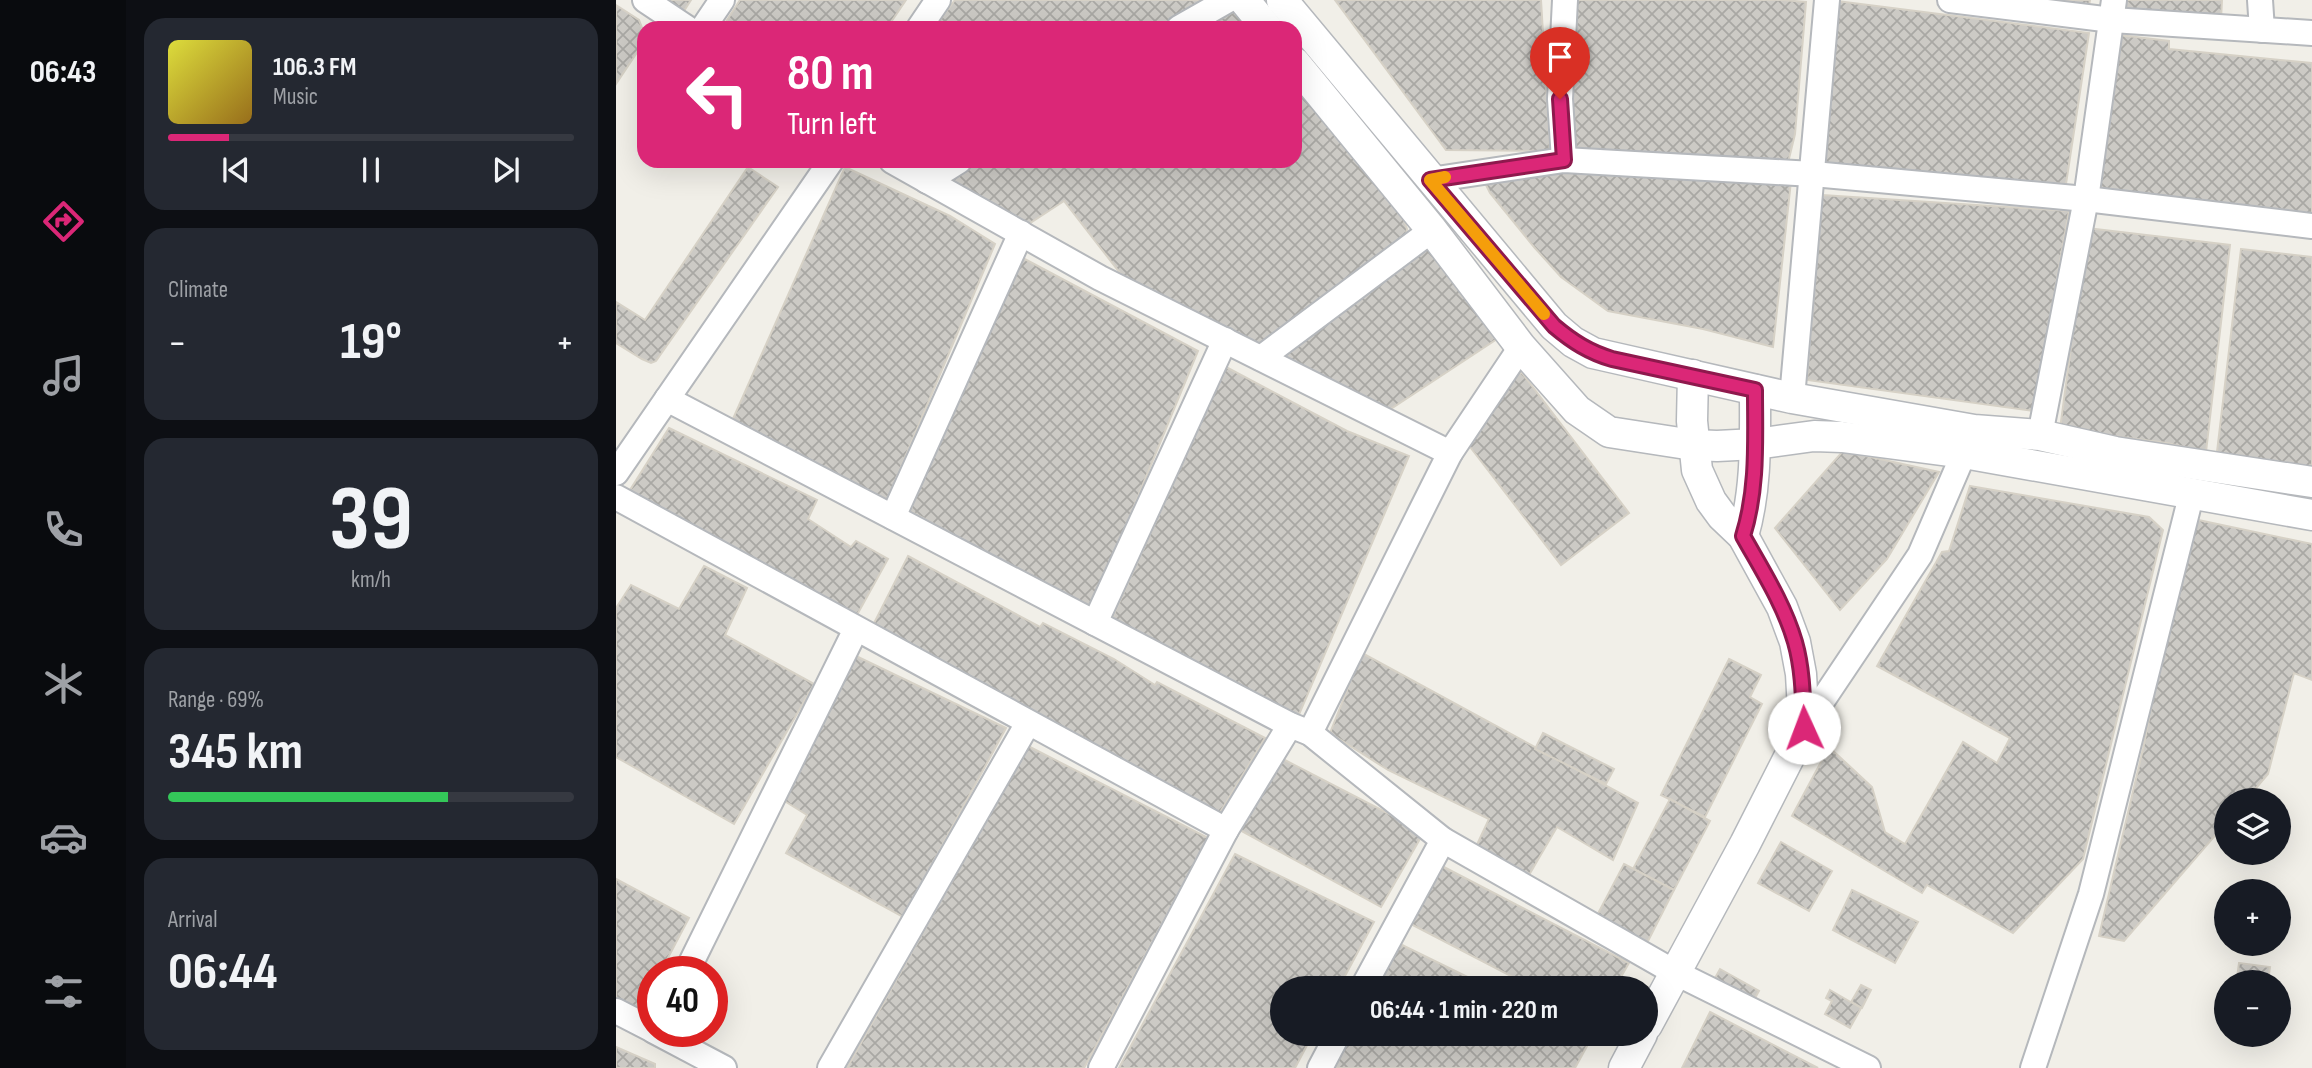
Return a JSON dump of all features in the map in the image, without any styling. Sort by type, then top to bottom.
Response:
[{"type":"street","points":[[645,0],[676,21]]},
{"type":"street","points":[[708,21],[722,0]]},
{"type":"street","points":[[924,21],[938,0]]},
{"type":"street","points":[[1191,21],[1228,0]]},
{"type":"street","points":[[1244,0],[1261,21]]},
{"type":"street","points":[[1282,0],[1299,21]]},
{"type":"street","points":[[1564,160],[1560,99],[1565,0]]},
{"type":"street","points":[[1793,398],[1826,0]]},
{"type":"street","points":[[1950,0],[2113,10],[2262,30],[2312,33]]},
{"type":"street","points":[[2260,0],[2262,30]]},
{"type":"street","points":[[2040,435],[2086,199],[2113,10]]},
{"type":"street","points":[[1302,24],[1554,326],[1573,342],[1593,353],[1793,398],[1974,430],[2040,435],[2115,452],[2312,482]]},
{"type":"street","points":[[1302,72],[1432,230],[1521,347],[1577,410],[1609,432],[1693,445],[1756,444],[1814,436],[1842,437],[1964,453],[2312,515]]},
{"type":"street","points":[[1430,180],[1564,160],[1813,174],[2086,199],[2312,226]]},
{"type":"street","points":[[616,472],[826,168]]},
{"type":"street","points":[[904,168],[1100,278],[1450,453]]},
{"type":"street","points":[[927,181],[947,168]]},
{"type":"street","points":[[1261,358],[1432,230]]},
{"type":"street","points":[[893,517],[1021,233]]},
{"type":"street","points":[[1095,623],[1225,340]]},
{"type":"street","points":[[1101,1068],[1226,830],[1300,729],[1450,453],[1521,347]]},
{"type":"street","points":[[1693,375],[1693,445],[1697,470],[1722,516],[1743,536],[1782,607],[1795,642],[1801,674],[1804,728]]},
{"type":"street","points":[[1743,536],[1752,507],[1756,444],[1755,390]]},
{"type":"street","points":[[667,399],[1300,729],[1443,840],[1674,972],[1868,1068]]},
{"type":"street","points":[[1658,1003],[1745,844],[1804,728],[1920,555],[1964,453]]},
{"type":"street","points":[[2033,1068],[2091,894],[2192,492]]},
{"type":"street","points":[[616,497],[1226,830]]},
{"type":"street","points":[[694,956],[856,629]]},
{"type":"street","points":[[830,1068],[1028,723]]},
{"type":"street","points":[[1370,976],[1443,840]]},
{"type":"street","points":[[616,1011],[637,1022]]},
{"type":"street","points":[[1320,1068],[1332,1046]]},
{"type":"street","points":[[1624,1068],[1636,1046]]},
{"type":"street","points":[[685,1047],[724,1068]]},
{"type":"building","points":[[654,0],[691,0],[680,17]]},
{"type":"building","points":[[740,0],[906,0],[892,21],[726,21]]},
{"type":"building","points":[[955,0],[1207,0],[1170,21],[939,21]]},
{"type":"building","points":[[1335,0],[1541,0],[1550,151],[1446,150]]},
{"type":"building","points":[[1577,0],[1806,2],[1795,134],[1786,171],[1566,152],[1565,100],[1576,42]]},
{"type":"building","points":[[2028,0],[2090,0],[2089,6]]},
{"type":"building","points":[[2119,0],[2222,0],[2221,20],[2118,10]]},
{"type":"building","points":[[1837,1],[2089,33],[2066,184],[1819,168]]},
{"type":"building","points":[[616,5],[639,21],[637,21],[637,52],[616,84]]},
{"type":"building","points":[[1235,11],[1243,21],[1217,21]]},
{"type":"building","points":[[2119,35],[2169,41],[2169,49],[2312,63],[2312,214],[2264,207],[2125,196],[2097,186]]},
{"type":"building","points":[[1302,94],[1403,217],[1407,229],[1405,240],[1252,349],[1144,292],[1120,273],[1064,201],[1024,227],[945,181],[964,168],[1302,168]]},
{"type":"building","points":[[1492,162],[1791,181],[1773,347],[1703,329],[1608,311],[1561,277],[1490,193],[1478,169]]},
{"type":"building","points":[[747,168],[778,187],[656,361],[651,363],[616,343],[616,302],[645,320]]},
{"type":"building","points":[[845,168],[950,216],[995,244],[887,500],[732,421]]},
{"type":"building","points":[[1822,195],[2069,211],[2033,411],[1807,380]]},
{"type":"building","points":[[2087,228],[2230,245],[2206,452],[2167,443],[2060,429]]},
{"type":"building","points":[[1427,245],[1500,337],[1386,412],[1276,356],[1382,283],[1381,279]]},
{"type":"building","points":[[2241,249],[2312,257],[2312,468],[2217,452]]},
{"type":"building","points":[[1019,256],[1198,351],[1091,610],[910,511]]},
{"type":"building","points":[[1226,367],[1347,431],[1409,456],[1298,717],[1109,625]]},
{"type":"building","points":[[1522,373],[1629,513],[1561,565],[1467,443],[1504,375]]},
{"type":"building","points":[[669,428],[817,500],[808,519],[851,547],[856,541],[888,559],[852,624],[625,498]]},
{"type":"building","points":[[1843,451],[1939,472],[1887,559],[1840,610],[1775,528]]},
{"type":"building","points":[[1970,486],[2149,517],[2163,530],[2083,859],[2013,933],[1927,885],[1922,893],[1792,816],[1829,747],[1872,787],[1885,832],[1905,844],[1963,742],[1997,763],[2010,738],[1877,666],[1942,552],[1949,551]]},
{"type":"building","points":[[2189,518],[2312,544],[2312,680],[2294,673],[2268,774],[2256,788],[2214,788],[2214,837],[2124,941],[2099,936],[2143,749]]},
{"type":"building","points":[[908,556],[1040,627],[1043,623],[1114,659],[1155,685],[1157,682],[1265,738],[1216,819],[870,631]]},
{"type":"building","points":[[704,566],[747,588],[725,635],[814,684],[734,824],[616,757],[616,608],[631,585],[679,609]]},
{"type":"building","points":[[1362,653],[1638,803],[1613,860],[1557,827],[1525,882],[1473,853],[1489,819],[1388,770],[1330,733]]},
{"type":"building","points":[[856,656],[1006,728],[903,917],[786,853],[807,815],[778,797]]},
{"type":"building","points":[[1729,659],[1761,675],[1750,697],[1762,704],[1705,817],[1661,795]]},
{"type":"building","points":[[1543,733],[1614,769],[1606,784],[1535,749]]},
{"type":"building","points":[[1028,746],[1208,838],[1084,1068],[847,1068]]},
{"type":"building","points":[[1279,757],[1424,832],[1381,907],[1238,829]]},
{"type":"building","points":[[1670,799],[1710,821],[1674,890],[1633,869]]},
{"type":"building","points":[[1781,842],[1832,871],[1809,911],[1758,883]]},
{"type":"building","points":[[1235,854],[1374,922],[1345,976],[1270,976],[1270,1046],[1307,1046],[1295,1068],[1119,1068]]},
{"type":"building","points":[[1624,864],[1674,890],[1644,949],[1593,923]]},
{"type":"building","points":[[1440,865],[1629,963],[1622,976],[1511,976],[1407,922]]},
{"type":"building","points":[[616,879],[689,918],[669,956],[637,956],[637,1014],[616,1002]]},
{"type":"building","points":[[1852,890],[1918,922],[1895,963],[1833,930]]},
{"type":"building","points":[[1398,943],[1465,976],[1379,976]]},
{"type":"building","points":[[2239,963],[2270,967],[2270,970],[2238,970]]},
{"type":"building","points":[[1720,969],[1759,991],[1749,1009],[1710,987]]},
{"type":"building","points":[[1861,985],[1871,990],[1862,1008],[1851,1002]]},
{"type":"building","points":[[1830,990],[1861,1008],[1850,1028],[1825,1014],[1832,1001],[1826,998]]},
{"type":"building","points":[[1710,1012],[1818,1068],[1682,1068]]},
{"type":"building","points":[[1338,1046],[1587,1046],[1575,1068],[1327,1068]]},
{"type":"building","points":[[616,1047],[655,1064],[655,1068],[616,1068]]},
{"type":"slow traffic","points":[[1445,177],[1430,180],[1544,314]]},
{"type":"route","points":[[1560,99],[1564,160],[1430,180],[1554,326],[1573,342],[1612,359],[1755,390],[1754,488],[1752,507],[1743,536],[1782,607],[1795,642],[1801,674],[1804,728]]}]
